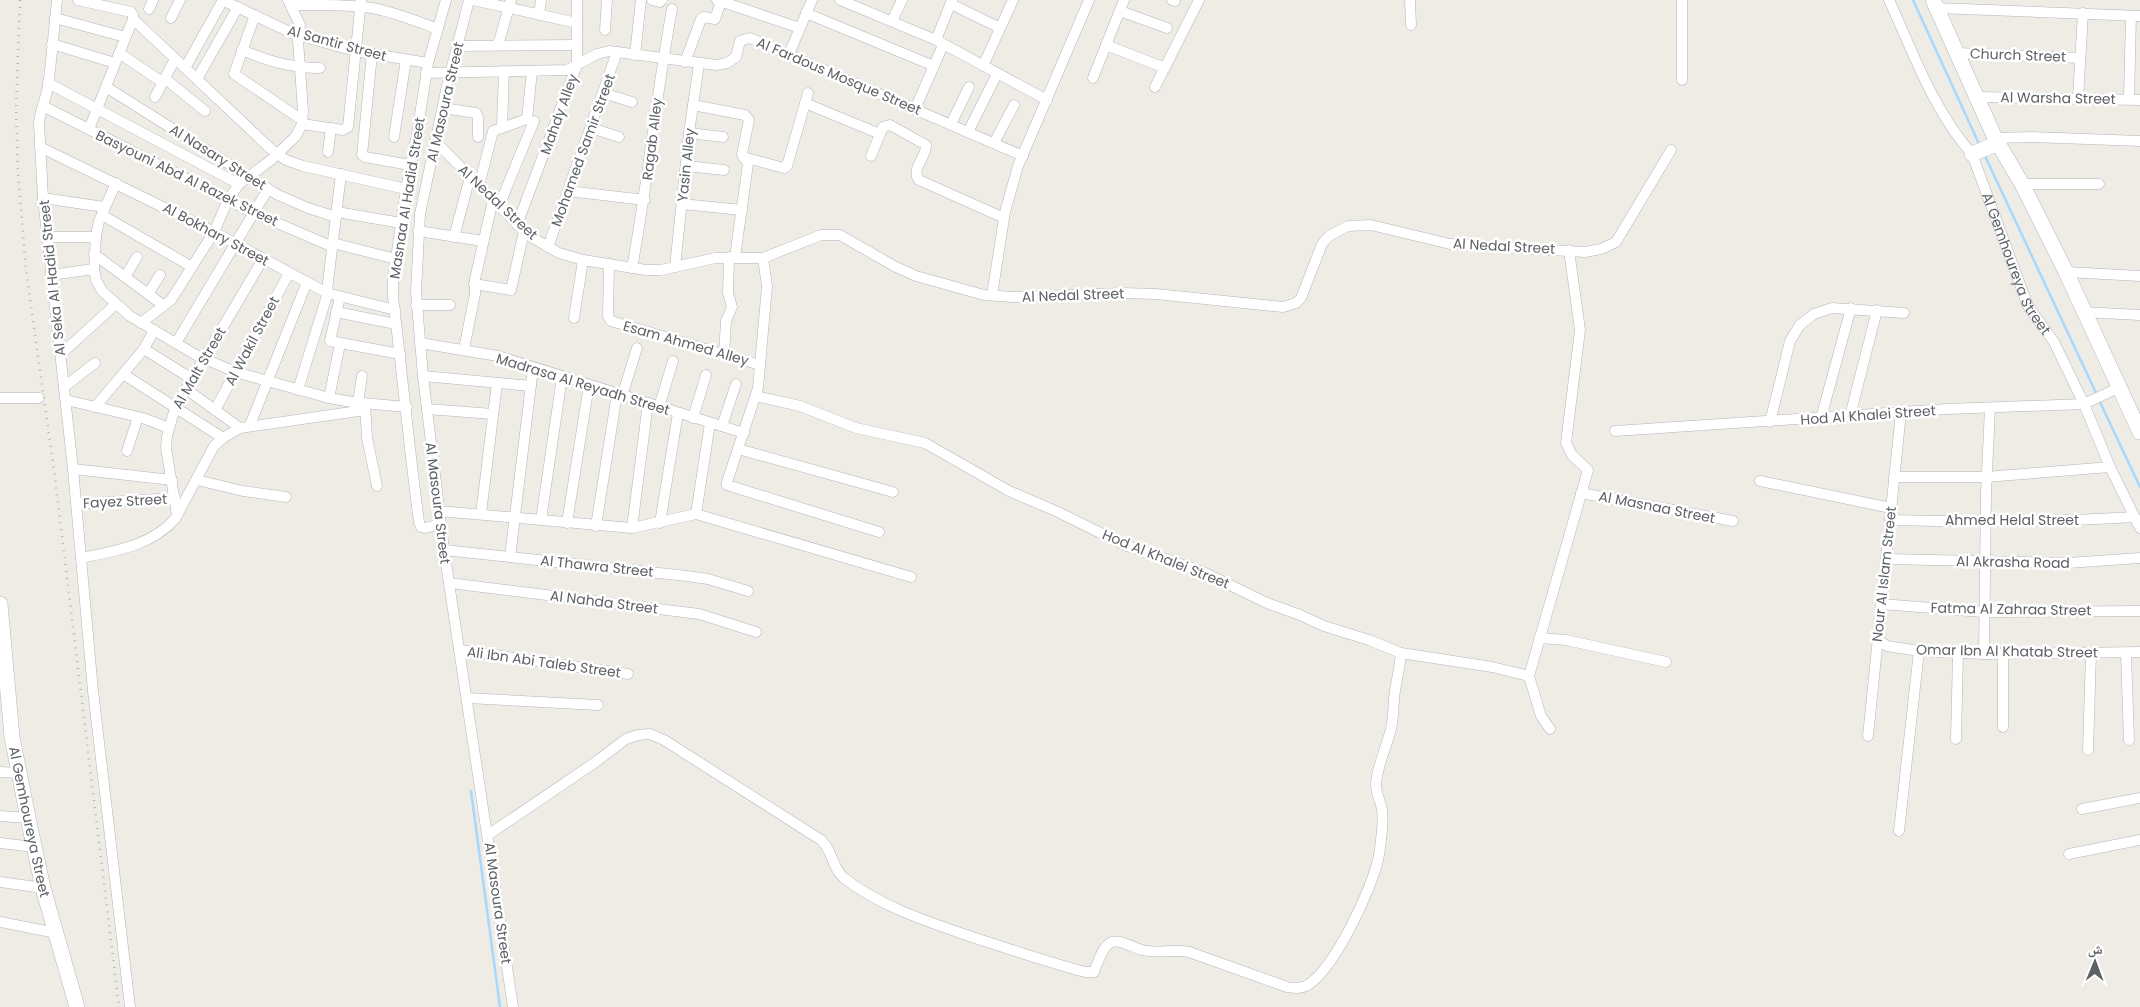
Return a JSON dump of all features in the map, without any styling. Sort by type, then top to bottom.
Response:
[{"type":"street","name":"Al Seka Al Hadid Street","points":[[57,0],[48,83],[39,124],[43,198],[66,400],[108,830],[130,1007]]},
{"type":"street","points":[[78,0],[130,12],[133,15],[89,130]]},
{"type":"street","points":[[171,18],[180,0]]},
{"type":"street","points":[[185,68],[205,36],[223,0]]},
{"type":"street","name":"Al Santir Street","points":[[223,0],[298,35],[355,51],[406,60],[427,68]]},
{"type":"street","points":[[386,12],[387,0]]},
{"type":"street","name":"Masnaa Al Hadid Street","points":[[441,524],[425,528],[421,526],[407,432],[407,407],[396,324],[394,279],[406,189],[427,68],[446,0]]},
{"type":"street","points":[[471,0],[509,4],[538,15],[577,23]]},
{"type":"street","name":"Al Masoura Street","points":[[471,0],[451,72],[422,198],[418,231],[416,305],[422,376],[444,550],[513,1007]]},
{"type":"street","points":[[538,15],[541,0]]},
{"type":"street","name":"Mahdy Alley","points":[[474,284],[511,290],[521,228],[577,65],[577,0]]},
{"type":"street","points":[[605,30],[607,0]]},
{"type":"street","points":[[636,55],[641,0]]},
{"type":"street","points":[[652,0],[660,2],[662,0]]},
{"type":"street","points":[[789,54],[812,0]]},
{"type":"street","points":[[840,0],[853,2],[939,42],[1047,100]]},
{"type":"street","points":[[892,21],[902,0]]},
{"type":"street","points":[[983,66],[1013,0]]},
{"type":"street","points":[[992,296],[1004,218],[1023,156],[1089,0]]},
{"type":"street","points":[[1093,78],[1124,0]]},
{"type":"street","points":[[1155,87],[1199,0]]},
{"type":"street","points":[[1410,0],[1411,25]]},
{"type":"street","points":[[1682,0],[1682,80]]},
{"type":"street","name":"Al Gemhoureya Street","points":[[1889,0],[1938,105],[1957,136],[1975,153],[2028,306],[2054,342],[2088,402],[2110,467],[2140,528]]},
{"type":"street","points":[[685,62],[700,21],[704,17],[714,19],[719,1],[800,28]]},
{"type":"street","points":[[915,109],[934,66],[951,2],[996,26]]},
{"type":"street","points":[[141,323],[171,300],[214,232],[228,200],[239,184],[248,175],[278,154],[296,136],[302,122],[298,35],[300,25],[290,3],[361,4],[438,29]]},
{"type":"street","points":[[255,15],[234,71],[235,75],[302,122],[331,128],[348,128],[361,4]]},
{"type":"street","points":[[498,46],[509,4]]},
{"type":"street","points":[[2135,99],[2136,16],[1935,4],[1977,97],[1995,143],[2022,184],[2066,272],[2112,390],[2140,432]]},
{"type":"street","points":[[197,79],[238,7]]},
{"type":"street","name":"Ragab Alley","points":[[632,268],[672,9]]},
{"type":"street","points":[[1120,11],[1167,28]]},
{"type":"street","points":[[806,13],[934,66]]},
{"type":"street","points":[[2078,98],[2083,13]]},
{"type":"street","points":[[55,18],[125,38]]},
{"type":"street","points":[[132,19],[286,160],[303,166],[406,189]]},
{"type":"street","name":"Al Fardous Mosque Street","points":[[427,68],[451,72],[567,70],[597,54],[617,52],[716,65],[736,57],[740,41],[750,38],[1023,156]]},
{"type":"street","points":[[52,44],[115,63]]},
{"type":"street","points":[[458,46],[577,45]]},
{"type":"street","points":[[1106,45],[1165,68]]},
{"type":"street","points":[[242,50],[270,62],[300,68],[320,68]]},
{"type":"street","name":"Mohamed Samir Street","points":[[548,247],[617,52]]},
{"type":"street","points":[[119,53],[158,79],[168,81],[205,111]]},
{"type":"street","name":"Church Street","points":[[1957,53],[2080,58]]},
{"type":"street","points":[[372,54],[362,155],[410,165]]},
{"type":"street","points":[[155,97],[175,59]]},
{"type":"street","points":[[394,137],[406,60]]},
{"type":"street","name":"Yasin Alley","points":[[675,267],[689,133],[699,64]]},
{"type":"street","points":[[502,126],[504,71]]},
{"type":"street","points":[[479,186],[494,129],[527,119],[532,71]]},
{"type":"street","points":[[968,132],[997,74]]},
{"type":"street","points":[[48,83],[239,184]]},
{"type":"street","name":"Al Nasary Street","points":[[106,87],[268,189],[308,208],[401,223]]},
{"type":"street","points":[[951,124],[969,87]]},
{"type":"street","points":[[603,93],[632,102]]},
{"type":"street","points":[[742,157],[784,168],[787,166],[808,93]]},
{"type":"street","name":"Al Warsha Street","points":[[1977,97],[2135,99]]},
{"type":"street","points":[[805,103],[880,134]]},
{"type":"street","points":[[693,105],[747,116],[749,122],[742,157]]},
{"type":"street","points":[[994,143],[1014,105]]},
{"type":"street","name":"Basyouni Abd Al Razek Street","points":[[42,106],[254,213],[333,245],[396,259]]},
{"type":"street","points":[[443,108],[476,113],[478,117],[478,137]]},
{"type":"street","points":[[464,350],[483,241],[496,203],[534,120]]},
{"type":"street","points":[[871,156],[883,126],[888,124],[924,143],[926,150],[916,172],[917,178],[1004,218]]},
{"type":"street","points":[[328,152],[331,128]]},
{"type":"street","points":[[590,128],[619,137]]},
{"type":"street","points":[[689,133],[724,137]]},
{"type":"street","points":[[1975,153],[1995,143],[2032,137],[2140,140]]},
{"type":"street","name":"Al Nedal Street","points":[[436,142],[521,228],[548,247],[583,260],[632,268],[661,270],[695,260],[732,257],[763,258],[790,249],[821,235],[840,235],[894,266],[916,276],[992,296],[1156,294],[1283,307],[1290,306],[1302,298],[1318,254],[1329,236],[1348,226],[1370,225],[1450,244],[1585,252],[1601,249],[1616,242],[1672,150]]},
{"type":"street","name":"Al Bokhary Street","points":[[40,147],[214,232],[327,294],[395,310]]},
{"type":"street","points":[[724,354],[726,321],[732,306],[728,293],[732,257],[742,210],[748,164],[742,157]]},
{"type":"street","points":[[686,166],[724,170]]},
{"type":"street","points":[[298,390],[327,294],[341,174]]},
{"type":"street","points":[[454,236],[470,177]]},
{"type":"street","points":[[116,183],[103,211],[94,254],[96,280],[102,291],[116,304],[141,323],[176,343],[236,372],[298,390],[363,405],[407,407]]},
{"type":"street","points":[[2022,184],[2099,184]]},
{"type":"street","points":[[176,343],[268,189]]},
{"type":"street","points":[[568,191],[644,200]]},
{"type":"street","points":[[43,198],[103,211],[192,267]]},
{"type":"street","points":[[682,204],[742,210]]},
{"type":"street","points":[[418,231],[483,241]]},
{"type":"street","points":[[47,237],[96,238]]},
{"type":"street","points":[[1550,729],[1541,716],[1529,676],[1588,470],[1572,455],[1566,443],[1580,330],[1569,250]]},
{"type":"street","points":[[94,254],[163,305]]},
{"type":"street","points":[[125,277],[138,257]]},
{"type":"street","points":[[763,258],[767,286],[756,396],[726,482],[729,486],[879,532]]},
{"type":"street","name":"Al Malt Street","points":[[177,515],[166,448],[175,408],[263,259]]},
{"type":"street","points":[[574,318],[583,260]]},
{"type":"street","name":"Esam Ahmed Alley","points":[[609,264],[608,316],[611,321],[760,365]]},
{"type":"street","points":[[51,275],[94,269]]},
{"type":"street","points":[[2066,272],[2140,276]]},
{"type":"street","name":"Al Wakil Street","points":[[215,410],[289,273]]},
{"type":"street","points":[[148,294],[160,275]]},
{"type":"street","points":[[245,426],[268,381],[307,282]]},
{"type":"street","points":[[340,296],[330,340],[340,344],[400,354]]},
{"type":"street","points":[[61,354],[116,304]]},
{"type":"street","points":[[416,305],[450,305]]},
{"type":"street","points":[[1770,422],[1790,341],[1800,326],[1814,314],[1832,308],[1904,313]]},
{"type":"street","points":[[1821,418],[1851,308]]},
{"type":"street","points":[[1850,416],[1877,310]]},
{"type":"street","points":[[336,312],[396,324]]},
{"type":"street","points":[[2083,312],[2140,314]]},
{"type":"street","points":[[95,407],[144,349],[154,330]]},
{"type":"street","name":"Madrasa Al Reyadh Street","points":[[420,343],[498,356],[744,433]]},
{"type":"street","points":[[329,398],[340,344]]},
{"type":"street","points":[[596,526],[620,395],[637,348]]},
{"type":"street","points":[[144,349],[192,379]]},
{"type":"street","points":[[659,407],[673,361]]},
{"type":"street","points":[[64,387],[95,363]]},
{"type":"street","points":[[510,557],[533,368]]},
{"type":"street","points":[[122,374],[223,438]]},
{"type":"street","points":[[693,418],[706,375]]},
{"type":"street","points":[[362,376],[368,446],[378,486]]},
{"type":"street","points":[[422,376],[531,386]]},
{"type":"street","points":[[540,520],[562,377]]},
{"type":"street","points":[[481,514],[496,383]]},
{"type":"street","points":[[722,426],[736,384]]},
{"type":"street","points":[[567,523],[589,385]]},
{"type":"street","points":[[186,389],[215,410],[245,426]]},
{"type":"street","name":"Hod Al Khalei Street","points":[[1615,431],[2088,402],[2112,390]]},
{"type":"street","name":"Hod Al Khalei Street","points":[[756,396],[800,406],[856,428],[924,443],[1009,491],[1058,512],[1127,546],[1201,570],[1275,606],[1300,614],[1324,626],[1369,640],[1401,653],[1492,666],[1529,676]]},
{"type":"street","points":[[0,398],[39,398]]},
{"type":"street","points":[[66,400],[138,416],[169,428]]},
{"type":"street","points":[[632,528],[648,403]]},
{"type":"street","points":[[80,558],[109,552],[145,541],[166,529],[177,515],[197,480],[208,455],[223,438],[245,426],[363,405]]},
{"type":"street","points":[[427,408],[493,414]]},
{"type":"street","points":[[1984,654],[1986,478],[1990,408]]},
{"type":"street","name":"Nour Al Islam Street","points":[[1868,736],[1901,412]]},
{"type":"street","points":[[660,523],[678,413]]},
{"type":"street","points":[[128,451],[138,416]]},
{"type":"street","points":[[696,514],[710,423]]},
{"type":"street","points":[[738,449],[893,492]]},
{"type":"street","points":[[1894,477],[1986,478],[2110,467]]},
{"type":"street","points":[[73,469],[172,480]]},
{"type":"street","points":[[197,480],[243,491],[286,497]]},
{"type":"street","points":[[1760,481],[1891,508]]},
{"type":"street","name":"Al Masnaa Street","points":[[1581,493],[1733,521]]},
{"type":"street","name":"Fayez Street","points":[[76,504],[175,498]]},
{"type":"street","points":[[439,511],[632,528],[696,514],[911,577]]},
{"type":"street","name":"Ahmed Helal Street","points":[[1890,520],[1986,522],[2135,518]]},
{"type":"street","name":"Al Thawra Street","points":[[444,550],[687,576],[715,581],[748,591]]},
{"type":"street","name":"Al Akrasha Road","points":[[1886,559],[2068,563],[2140,558]]},
{"type":"street","name":"Al Nahda Street","points":[[449,583],[699,614],[756,632]]},
{"type":"street","name":"Al Gemhoureya Street","points":[[0,604],[4,687],[12,737],[43,888],[77,1007]]},
{"type":"street","name":"Fatma Al Zahraa Street","points":[[1881,604],[1983,612],[2140,611]]},
{"type":"street","name":"Omar Ibn Al Khatab Street","points":[[1878,637],[1887,646],[1919,651],[1984,654],[2140,652]]},
{"type":"street","points":[[1539,638],[1566,640],[1666,662]]},
{"type":"street","name":"Ali Ibn Abi Taleb Street","points":[[460,650],[628,674]]},
{"type":"street","points":[[1899,831],[1919,651]]},
{"type":"street","points":[[2126,652],[2129,740]]},
{"type":"street","points":[[488,836],[626,739],[650,734],[664,740],[821,840],[829,847],[837,870],[844,877],[864,890],[917,918],[1033,957],[1085,972],[1094,972],[1106,948],[1115,941],[1144,951],[1176,949],[1189,952],[1288,987],[1297,988],[1306,986],[1318,976],[1333,956],[1360,909],[1375,876],[1382,817],[1382,808],[1376,790],[1377,778],[1391,728],[1401,653]]},
{"type":"street","points":[[1956,739],[1958,653]]},
{"type":"street","points":[[2088,750],[2091,653]]},
{"type":"street","points":[[2003,654],[2003,727]]},
{"type":"street","points":[[467,698],[598,704]]},
{"type":"street","points":[[0,772],[19,773]]},
{"type":"street","points":[[2082,809],[2140,798]]},
{"type":"street","points":[[0,816],[28,818]]},
{"type":"street","points":[[2069,854],[2140,840]]},
{"type":"street","points":[[0,843],[34,847]]},
{"type":"street","points":[[0,882],[43,888]]},
{"type":"street","points":[[0,922],[56,933]]},
{"type":"waterway","points":[[1913,0],[1980,146]]},
{"type":"waterway","points":[[1985,156],[2097,395]]},
{"type":"waterway","points":[[2099,400],[2140,487]]},
{"type":"waterway","points":[[471,791],[500,1007]]},
{"type":"railway","points":[[20,0],[16,110],[18,173],[26,270],[55,478],[119,1007]]}]
